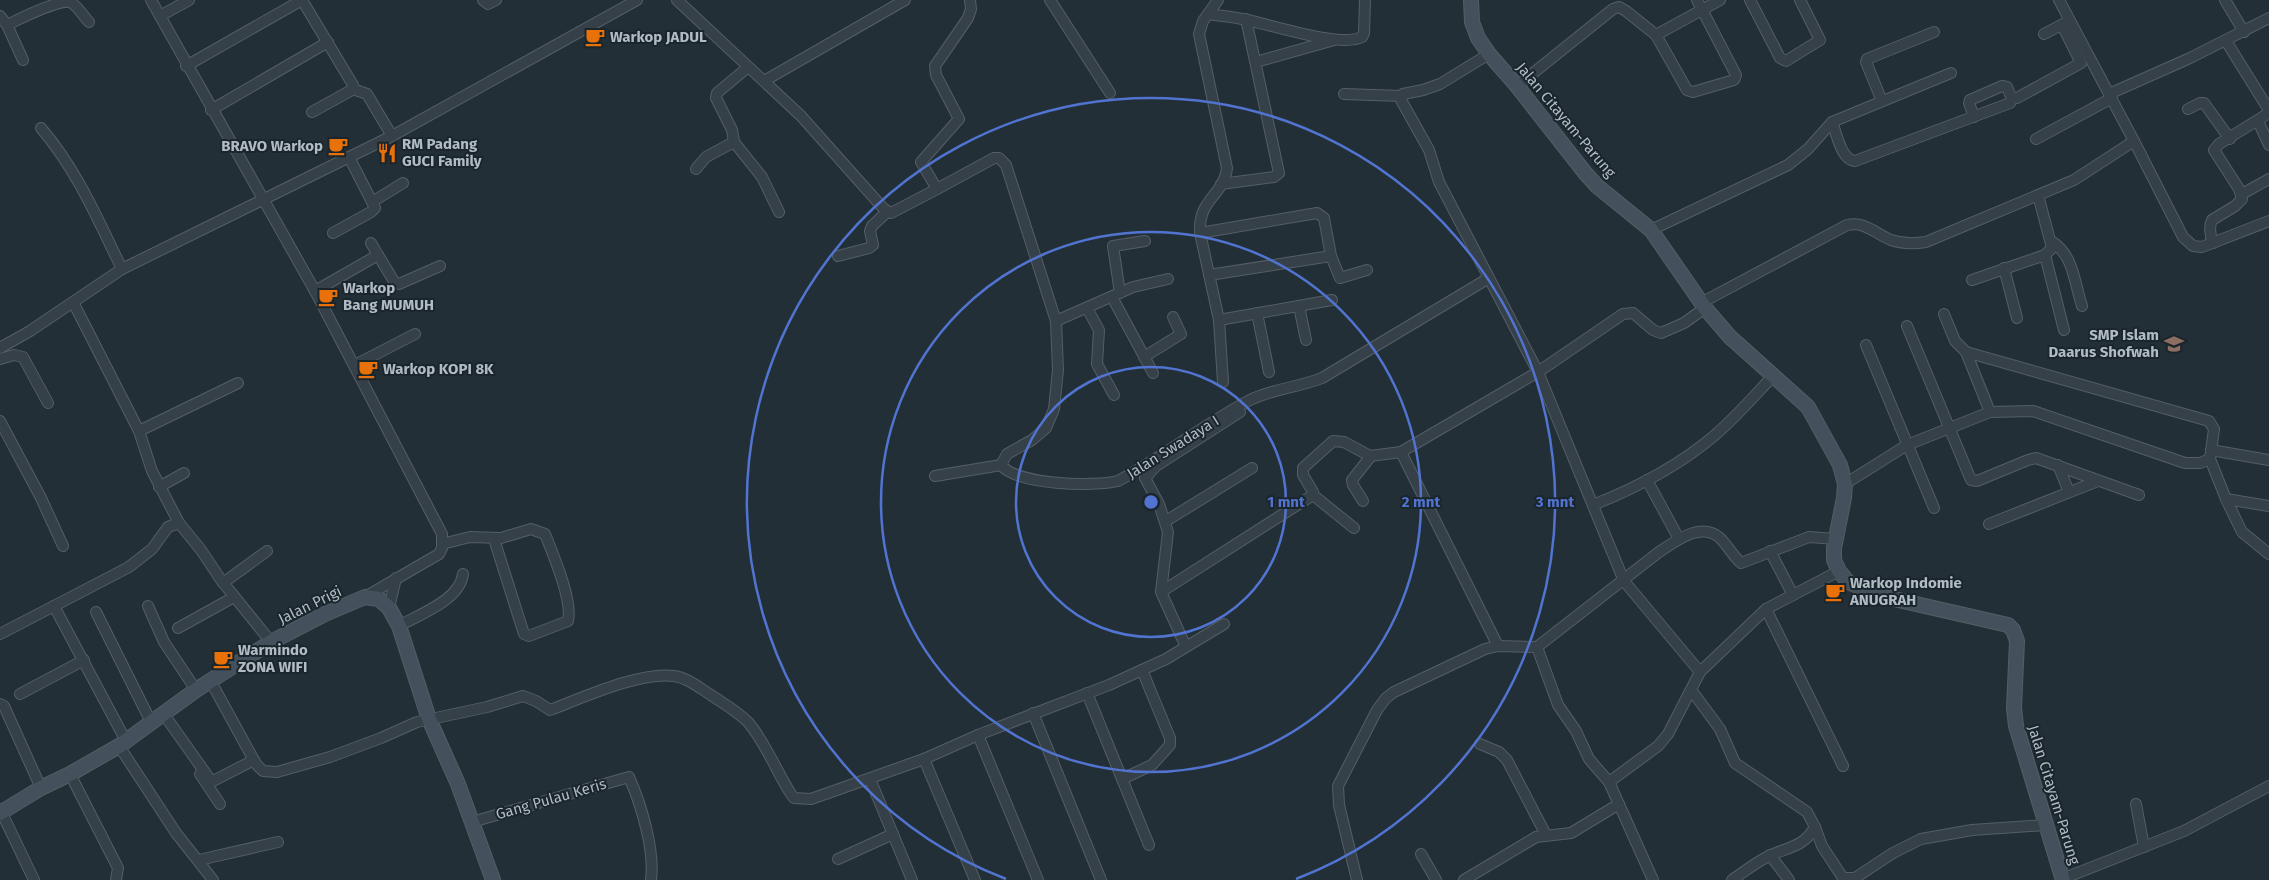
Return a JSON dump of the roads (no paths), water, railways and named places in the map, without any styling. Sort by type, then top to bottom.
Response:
[{"type":"street","points":[[23,60],[3,21],[63,0],[72,3],[89,22]]},
{"type":"street","points":[[151,0],[186,66],[264,198],[315,291],[438,523],[442,534],[439,554],[365,597]]},
{"type":"street","points":[[160,16],[189,0]]},
{"type":"street","points":[[186,66],[302,0],[352,82],[353,89]]},
{"type":"street","points":[[483,0],[488,4],[496,0]]},
{"type":"street","points":[[0,348],[30,331],[122,269],[392,136],[637,0]]},
{"type":"street","points":[[677,0],[801,116],[887,212]]},
{"type":"street","points":[[764,80],[905,0]]},
{"type":"street","points":[[937,190],[921,162],[959,119],[936,75],[935,66],[968,18],[971,9],[970,0]]},
{"type":"street","points":[[1050,0],[1110,93]]},
{"type":"street","points":[[1218,0],[1203,20],[1199,34],[1227,163],[1226,176],[1201,212],[1199,220],[1200,233],[1219,320],[1222,382]]},
{"type":"street","points":[[1256,62],[1335,40],[1362,37],[1365,0]]},
{"type":"street","name":"Jalan Citayam-Parung","points":[[1471,0],[1472,22],[1478,38],[1586,174],[1597,186],[1651,230],[1703,305],[1730,337],[1808,407],[1840,466],[1845,484],[1834,560],[1839,571],[1848,582],[1881,596],[2008,626],[2014,630],[2017,641],[2014,708],[2016,726],[2063,879]]},
{"type":"street","points":[[1517,86],[1616,8],[1626,10],[1656,35],[1687,90],[1693,92],[1734,80],[1736,75],[1697,0]]},
{"type":"street","points":[[1656,35],[1720,0]]},
{"type":"street","points":[[1750,0],[1783,61],[1820,40],[1800,0]]},
{"type":"street","points":[[2017,98],[2081,63],[2066,23],[2060,0]]},
{"type":"street","points":[[2225,0],[2244,32]]},
{"type":"street","points":[[1208,14],[1246,19],[1335,40]]},
{"type":"street","points":[[2036,138],[2111,96],[2226,41],[2269,18]]},
{"type":"street","points":[[1221,184],[1274,177],[1279,173],[1246,19]]},
{"type":"street","points":[[2044,34],[2066,23]]},
{"type":"street","points":[[2066,23],[2111,96],[2183,238],[2198,248],[2269,221]]},
{"type":"street","points":[[1882,101],[1866,62],[1867,59],[1934,32]]},
{"type":"street","points":[[2213,243],[2210,234],[2212,220],[2242,199],[2242,194],[2214,152],[2215,146],[2258,121],[2269,111],[2226,41]]},
{"type":"street","points":[[211,110],[328,42]]},
{"type":"street","points":[[1344,94],[1402,96],[1405,93],[1423,90],[1440,84],[1489,54]]},
{"type":"street","points":[[748,68],[717,93],[716,98],[732,130],[734,142],[762,177],[779,212]]},
{"type":"street","points":[[1651,230],[1788,165],[1808,149],[1832,122],[1951,73]]},
{"type":"street","points":[[312,112],[353,89],[367,94],[392,136]]},
{"type":"street","points":[[1402,96],[1407,113],[1429,150],[1439,182],[1538,372],[1624,580],[1700,672]]},
{"type":"street","points":[[2188,109],[2204,103],[2230,139]]},
{"type":"street","points":[[1832,122],[1844,154],[1852,161],[1974,117]]},
{"type":"street","points":[[2258,121],[2269,145]]},
{"type":"street","points":[[41,128],[56,146],[84,188],[122,269]]},
{"type":"street","points":[[1354,528],[1312,495],[1311,488],[1303,475],[1303,468],[1333,441],[1344,442],[1370,456],[1401,452],[1538,372],[1628,312],[1633,313],[1652,330],[1661,334],[1684,323],[1703,305],[1848,225],[1862,224],[1890,239],[1917,244],[1926,242],[2038,196],[2085,174],[2134,141]]},
{"type":"street","points":[[696,169],[706,157],[734,142]]},
{"type":"street","points":[[333,233],[372,212],[374,208],[348,157]]},
{"type":"street","points":[[838,256],[869,248],[873,245],[874,241],[870,230],[887,212],[896,212],[994,158],[1003,160],[1056,321],[1057,394],[1050,420],[1042,433],[1007,454],[1001,465],[935,476]]},
{"type":"street","points":[[2242,194],[2269,179]]},
{"type":"street","points":[[372,202],[403,183]]},
{"type":"street","points":[[1972,280],[2045,255],[2052,248],[2038,196]]},
{"type":"street","points":[[1200,233],[1317,213],[1324,218],[1332,256],[1340,278],[1367,270]]},
{"type":"street","points":[[1144,241],[1113,246],[1116,295],[1144,357],[1154,373]]},
{"type":"street","points":[[2051,241],[2058,245],[2070,260],[2082,306]]},
{"type":"street","points":[[371,243],[395,283],[399,284],[440,266]]},
{"type":"street","points":[[315,291],[378,255]]},
{"type":"street","points":[[2045,255],[2064,330]]},
{"type":"street","points":[[1209,275],[1332,256]]},
{"type":"street","points":[[2004,268],[2017,318]]},
{"type":"street","points":[[1056,321],[1151,281],[1168,278]]},
{"type":"street","name":"Jalan Swadaya I","points":[[1001,465],[1006,470],[1033,480],[1104,484],[1128,476],[1207,424],[1254,398],[1304,385],[1322,378],[1489,278]]},
{"type":"street","points":[[1219,320],[1332,300]]},
{"type":"street","points":[[73,302],[139,431],[159,488],[179,523],[201,550],[223,583],[271,642]]},
{"type":"street","points":[[1299,306],[1306,340]]},
{"type":"street","points":[[1087,308],[1099,330],[1097,364],[1114,395]]},
{"type":"street","points":[[1258,313],[1269,372]]},
{"type":"street","points":[[1944,314],[1955,341],[1966,352],[1990,412]]},
{"type":"street","points":[[1144,357],[1181,334],[1173,317]]},
{"type":"street","points":[[1907,326],[1973,482],[2032,458],[2058,465],[2139,495]]},
{"type":"street","points":[[355,365],[415,334]]},
{"type":"street","points":[[1866,345],[1934,508]]},
{"type":"street","points":[[1966,352],[2209,421],[2214,429],[2210,454],[2226,499],[2242,532],[2269,554]]},
{"type":"street","points":[[0,359],[14,355],[23,357],[48,403]]},
{"type":"street","points":[[1593,505],[1670,467],[1715,435],[1774,375]]},
{"type":"street","points":[[139,431],[238,383]]},
{"type":"street","points":[[1182,650],[1161,592],[1168,532],[1166,521],[1160,504],[1146,482],[1147,474],[1230,420],[1254,398]]},
{"type":"street","points":[[1845,484],[1907,445],[1990,412],[2033,411],[2185,462],[2200,463],[2210,454],[2269,460]]},
{"type":"street","points":[[0,421],[41,498],[62,546]]},
{"type":"street","points":[[1401,452],[1498,646]]},
{"type":"street","points":[[1363,501],[1352,480],[1370,456]]},
{"type":"street","points":[[2058,465],[2069,492]]},
{"type":"street","points":[[1166,521],[1252,468]]},
{"type":"street","points":[[159,488],[184,473]]},
{"type":"street","points":[[1647,480],[1679,539]]},
{"type":"street","points":[[1989,524],[2098,481]]},
{"type":"street","points":[[1161,592],[1312,495]]},
{"type":"street","points":[[2226,499],[2269,506]]},
{"type":"street","points":[[0,634],[129,567],[152,549],[168,527],[179,523]]},
{"type":"street","points":[[442,544],[470,537],[494,539],[531,529],[545,534],[568,605],[570,613],[568,622],[530,636],[524,634],[494,539]]},
{"type":"street","points":[[1356,880],[1339,806],[1338,786],[1377,710],[1386,698],[1394,692],[1485,649],[1498,646],[1536,647],[1679,539],[1702,530],[1713,532],[1734,553],[1741,563],[1810,537],[1836,539]]},
{"type":"street","points":[[223,583],[267,551]]},
{"type":"street","points":[[1770,551],[1793,595]]},
{"type":"street","points":[[1609,782],[1658,746],[1668,734],[1692,691],[1700,672],[1766,609],[1839,571]]},
{"type":"street","points":[[399,626],[451,596],[459,588],[463,574]]},
{"type":"street","points":[[396,578],[389,608],[399,626],[429,719],[472,822],[493,880]]},
{"type":"street","points":[[178,628],[234,597]]},
{"type":"street","name":"Jalan Prigi","points":[[1,812],[122,743],[210,680],[271,642],[325,614],[365,597],[379,600],[389,608]]},
{"type":"street","points":[[54,606],[84,660],[122,743],[176,833],[199,860],[212,880]]},
{"type":"street","points":[[148,606],[164,642],[196,690]]},
{"type":"street","points":[[1766,609],[1844,766]]},
{"type":"street","points":[[96,612],[158,717],[220,804]]},
{"type":"street","points":[[210,680],[254,760],[263,771],[277,772],[330,757],[382,738],[417,722],[487,707],[522,696],[536,701],[550,710],[652,676],[674,676],[690,681],[737,712],[748,723],[794,798],[811,799],[870,780],[924,759],[978,735],[1166,660],[1224,624]]},
{"type":"street","points":[[1536,647],[1558,705],[1576,731],[1589,759],[1609,782],[1653,880]]},
{"type":"street","points":[[20,694],[84,660]]},
{"type":"street","points":[[1122,779],[1152,765],[1170,745],[1170,738],[1142,670]]},
{"type":"street","points":[[1692,691],[1720,729],[1735,763],[1807,812],[1822,846],[1843,878],[1850,880],[1921,839],[1972,830],[2045,825]]},
{"type":"street","points":[[1087,693],[1149,844]]},
{"type":"street","points":[[0,704],[4,706],[41,788]]},
{"type":"street","points":[[1033,713],[1101,880]]},
{"type":"street","points":[[158,717],[213,781],[254,760]]},
{"type":"street","points":[[978,735],[1038,880]]},
{"type":"street","points":[[1480,744],[1499,752],[1507,760],[1546,835]]},
{"type":"street","points":[[924,759],[975,880]]},
{"type":"street","points":[[70,774],[118,868],[116,880]]},
{"type":"street","name":"Gang Pulau Keris","points":[[472,822],[629,777],[643,818],[650,852],[651,880]]},
{"type":"street","points":[[870,780],[912,880]]},
{"type":"street","points":[[2063,879],[2184,831],[2269,786]]},
{"type":"street","points":[[1464,880],[1536,837],[1571,833],[1619,804]]},
{"type":"street","points":[[2136,804],[2144,847]]},
{"type":"street","points":[[1,812],[34,880]]},
{"type":"street","points":[[1732,880],[1770,855],[1798,846],[1810,837],[1815,827]]},
{"type":"street","points":[[838,859],[892,834]]},
{"type":"street","points":[[199,860],[278,842]]},
{"type":"street","points":[[1421,854],[1436,880]]},
{"type":"street","points":[[1770,855],[1788,880]]},
{"type":"place","name":"Warkop JADUL","points":[[595,37]]},
{"type":"place","name":"BRAVO Warkop","points":[[338,146]]},
{"type":"place","name":"RM Padang GUCI Family","points":[[387,153]]},
{"type":"place","name":"Warkop Bang MUMUH","points":[[328,297]]},
{"type":"place","name":"SMP Islam Daarus Shofwah","points":[[2174,344]]},
{"type":"place","name":"Warkop KOPI 8K","points":[[368,369]]},
{"type":"place","name":"Warkop Indomie ANUGRAH","points":[[1835,592]]},
{"type":"place","name":"Warmindo ZONA WIFI","points":[[223,659]]}]
